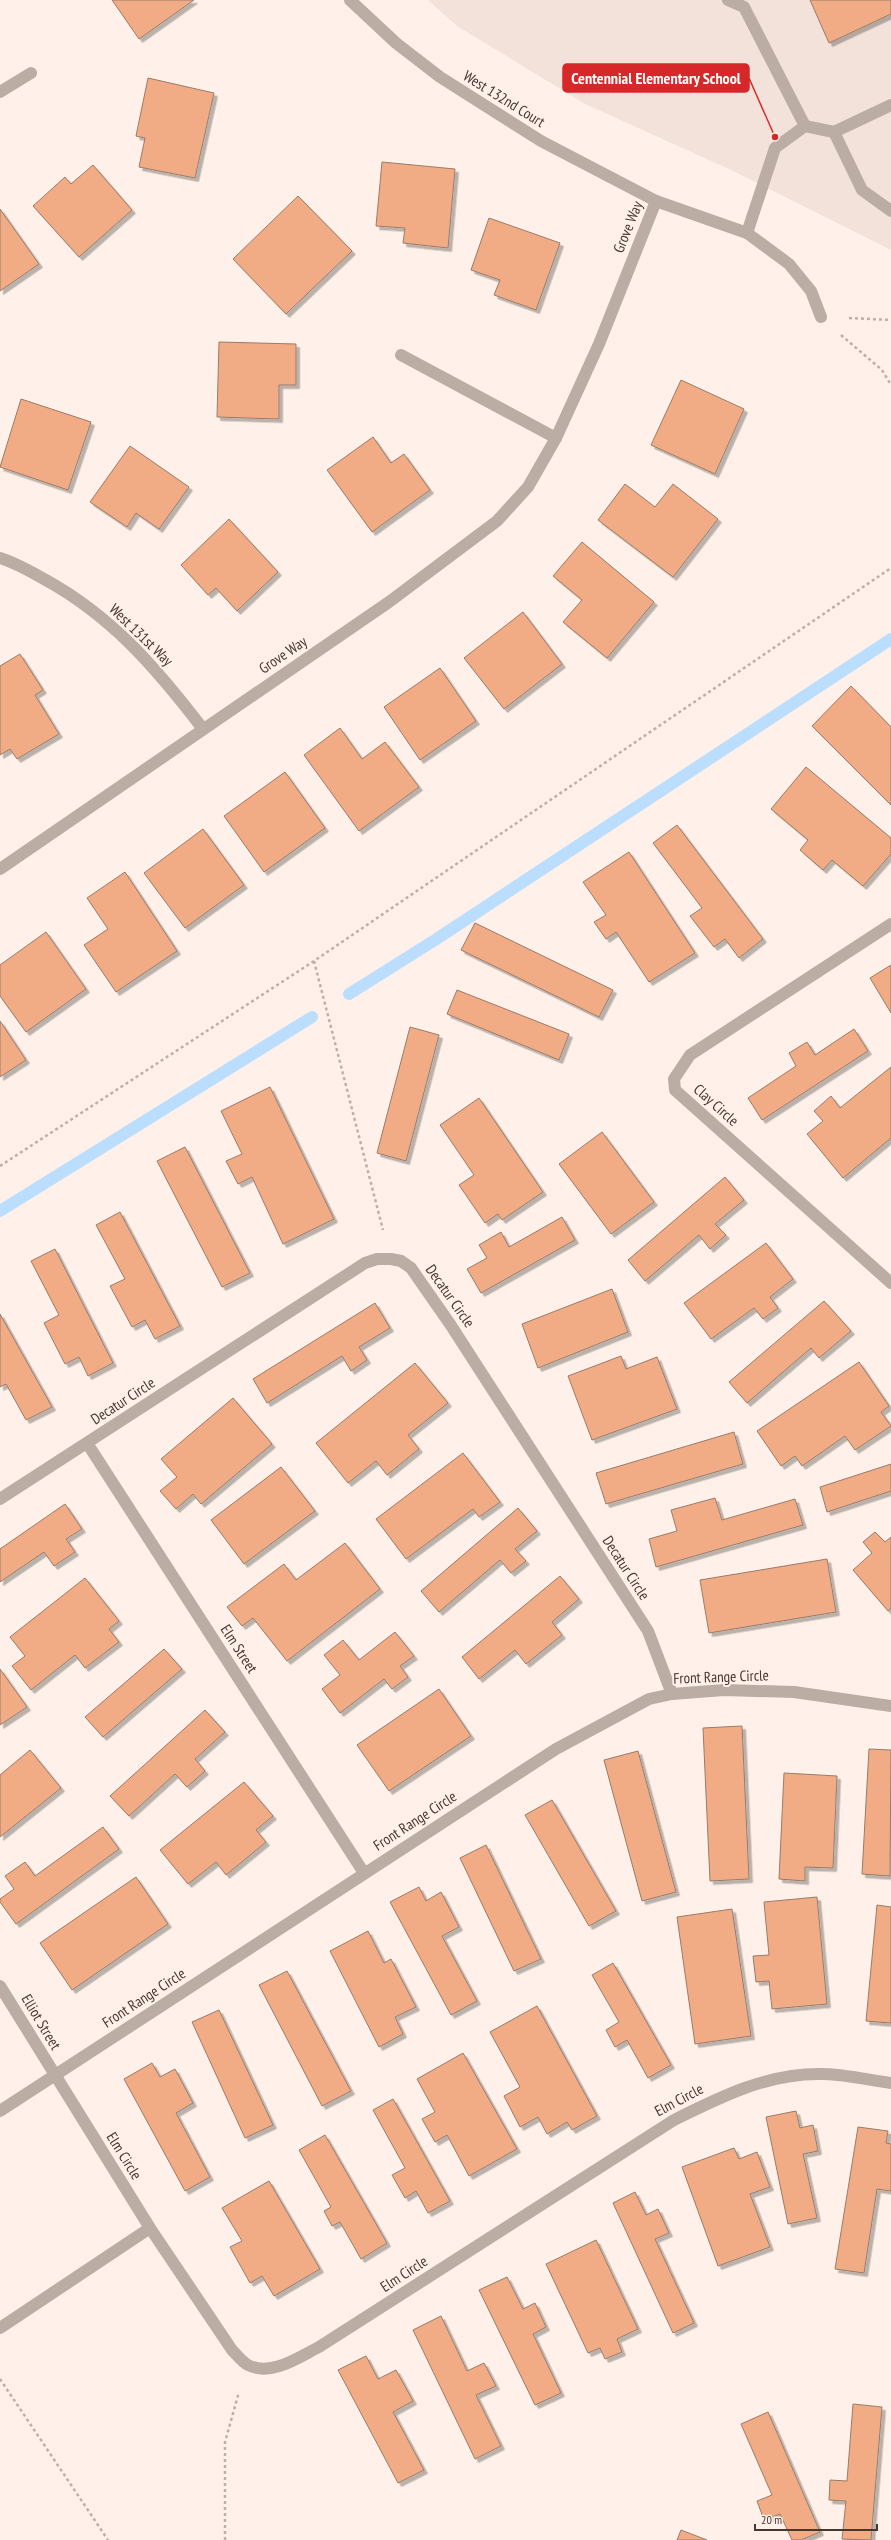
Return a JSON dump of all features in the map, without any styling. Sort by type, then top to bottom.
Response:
[{"type":"street","name":"West 132nd Court","points":[[350,0],[402,48],[440,77],[501,118],[541,142],[656,201]]},
{"type":"street","points":[[728,0],[744,7],[805,126]]},
{"type":"street","points":[[0,92],[31,73]]},
{"type":"street","points":[[747,233],[775,148],[805,126],[834,132],[891,105]]},
{"type":"street","points":[[834,132],[862,190],[891,211]]},
{"type":"street","name":"Grove Way","points":[[0,869],[389,602],[497,521],[528,487],[556,438],[599,344],[656,201],[747,233],[789,264],[811,291],[821,317]]},
{"type":"street","points":[[401,355],[556,438]]},
{"type":"street","name":"West 131st Way","points":[[0,558],[12,562],[64,590],[110,623],[160,673],[203,729]]},
{"type":"street","name":"Clay Circle","points":[[891,924],[690,1055],[674,1079],[675,1090],[891,1283]]},
{"type":"street","name":"Decatur Circle","points":[[0,1499],[365,1264],[377,1259],[401,1261],[411,1268],[450,1324],[648,1631],[672,1694]]},
{"type":"street","name":"Elm Street","points":[[87,1443],[364,1873]]},
{"type":"street","name":"Front Range Circle","points":[[0,2111],[556,1749],[649,1699],[672,1694],[724,1690],[794,1692],[891,1706]]},
{"type":"street","name":"Elliot Street","points":[[0,1986],[55,2075]]},
{"type":"street","name":"Elm Circle","points":[[55,2075],[150,2228],[232,2350],[248,2364],[261,2369],[282,2365],[319,2347],[674,2120],[731,2091],[785,2077],[822,2074],[891,2083]]},
{"type":"street","points":[[0,2328],[150,2228]]},
{"type":"path","points":[[821,317],[891,320]]},
{"type":"path","points":[[821,317],[882,370],[891,385]]},
{"type":"path","points":[[0,1166],[314,961],[891,568]]},
{"type":"path","points":[[314,961],[391,1259]]},
{"type":"path","points":[[226,2540],[224,2442],[248,2364]]},
{"type":"path","points":[[0,2380],[108,2540]]},
{"type":"shaded area","points":[[428,0],[891,0],[891,250],[731,170],[585,104],[457,26]]},
{"type":"building","points":[[112,0],[194,0],[139,39]]},
{"type":"building","points":[[810,0],[891,0],[891,14],[829,43]]},
{"type":"building","points":[[148,78],[214,93],[195,178],[139,167],[145,138],[136,136]]},
{"type":"building","points":[[382,162],[455,169],[448,248],[403,243],[405,228],[376,226]]},
{"type":"building","points":[[93,165],[132,210],[79,257],[33,206],[65,177],[71,184]]},
{"type":"building","points":[[298,196],[352,251],[286,314],[233,259]]},
{"type":"building","points":[[0,209],[39,264],[0,291]]},
{"type":"building","points":[[489,218],[560,243],[536,310],[494,295],[500,280],[471,270]]},
{"type":"building","points":[[219,342],[296,344],[296,385],[279,385],[279,419],[217,417]]},
{"type":"building","points":[[681,380],[744,409],[715,474],[651,445]]},
{"type":"building","points":[[21,399],[91,422],[68,490],[0,467]]},
{"type":"building","points":[[373,437],[391,463],[404,454],[430,490],[372,532],[327,470]]},
{"type":"building","points":[[130,446],[189,487],[159,529],[136,513],[127,527],[90,502]]},
{"type":"building","points":[[625,484],[655,507],[673,484],[718,519],[673,577],[598,520]]},
{"type":"building","points":[[229,519],[278,572],[237,611],[216,588],[208,595],[181,565]]},
{"type":"building","points":[[582,542],[654,602],[607,658],[563,622],[582,600],[553,576]]},
{"type":"building","points":[[523,612],[562,664],[504,709],[464,658]]},
{"type":"building","points":[[20,654],[43,690],[35,695],[59,734],[17,759],[10,749],[0,755],[0,666]]},
{"type":"building","points":[[440,668],[476,721],[420,760],[384,707]]},
{"type":"building","points":[[851,686],[891,727],[891,805],[812,726]]},
{"type":"building","points":[[340,728],[362,759],[385,742],[419,787],[359,831],[304,755]]},
{"type":"building","points":[[806,767],[891,838],[891,854],[863,886],[832,860],[823,870],[800,850],[808,840],[771,809]]},
{"type":"building","points":[[285,772],[325,828],[264,872],[224,816]]},
{"type":"building","points":[[677,825],[763,939],[739,958],[725,939],[714,947],[690,916],[702,908],[653,843]]},
{"type":"building","points":[[203,829],[244,885],[185,928],[144,873]]},
{"type":"building","points":[[629,852],[695,953],[649,982],[616,932],[606,939],[594,922],[606,915],[583,882]]},
{"type":"building","points":[[125,872],[177,951],[116,992],[84,945],[108,929],[87,898]]},
{"type":"building","points":[[475,923],[613,990],[599,1017],[461,950]]},
{"type":"building","points":[[46,932],[86,989],[26,1032],[0,996],[0,965]]},
{"type":"building","points":[[891,965],[891,1013],[870,978]]},
{"type":"building","points":[[457,990],[569,1034],[559,1060],[447,1014]]},
{"type":"building","points":[[0,1021],[26,1060],[0,1077]]},
{"type":"building","points":[[410,1027],[439,1035],[406,1161],[377,1153]]},
{"type":"building","points":[[854,1029],[868,1051],[762,1120],[748,1098],[796,1066],[789,1053],[807,1042],[815,1055]]},
{"type":"building","points":[[891,1067],[891,1138],[843,1178],[807,1134],[823,1121],[814,1111],[831,1096],[840,1108]]},
{"type":"building","points":[[270,1087],[334,1219],[283,1244],[252,1177],[238,1184],[226,1161],[242,1154],[221,1111]]},
{"type":"building","points":[[479,1098],[543,1192],[502,1220],[498,1214],[485,1223],[459,1185],[474,1175],[440,1125]]},
{"type":"building","points":[[602,1132],[654,1202],[611,1234],[559,1164]]},
{"type":"building","points":[[185,1147],[250,1273],[222,1287],[157,1161]]},
{"type":"building","points":[[725,1177],[744,1200],[715,1224],[726,1235],[710,1249],[699,1235],[645,1281],[628,1260]]},
{"type":"building","points":[[120,1212],[180,1326],[155,1339],[145,1320],[132,1327],[110,1286],[125,1279],[96,1225]]},
{"type":"building","points":[[562,1217],[575,1240],[481,1293],[467,1269],[487,1258],[479,1245],[501,1232],[509,1247]]},
{"type":"building","points":[[766,1243],[793,1279],[770,1297],[778,1308],[763,1319],[754,1308],[711,1339],[684,1303]]},
{"type":"building","points":[[55,1249],[113,1363],[88,1376],[79,1357],[65,1364],[44,1323],[59,1315],[31,1261]]},
{"type":"building","points":[[612,1289],[628,1332],[538,1368],[522,1324]]},
{"type":"building","points":[[824,1301],[851,1331],[819,1358],[811,1348],[747,1403],[729,1382]]},
{"type":"building","points":[[375,1303],[390,1328],[359,1347],[367,1360],[351,1371],[342,1356],[267,1403],[253,1379]]},
{"type":"building","points":[[0,1314],[52,1407],[26,1420],[6,1384],[0,1387]]},
{"type":"building","points":[[621,1356],[626,1369],[657,1357],[677,1409],[592,1440],[568,1376]]},
{"type":"building","points":[[859,1362],[889,1406],[881,1412],[891,1426],[855,1450],[845,1436],[802,1466],[795,1456],[781,1466],[757,1431]]},
{"type":"building","points":[[415,1363],[448,1403],[408,1435],[419,1449],[387,1475],[376,1461],[348,1483],[316,1443]]},
{"type":"building","points":[[233,1398],[272,1444],[201,1504],[193,1494],[176,1509],[160,1491],[177,1477],[161,1459]]},
{"type":"building","points":[[734,1432],[743,1464],[606,1504],[596,1473]]},
{"type":"building","points":[[463,1453],[500,1502],[479,1517],[473,1509],[406,1559],[376,1519]]},
{"type":"building","points":[[891,1464],[891,1491],[827,1512],[820,1487]]},
{"type":"building","points":[[281,1467],[315,1511],[244,1564],[211,1520]]},
{"type":"building","points":[[715,1498],[722,1520],[795,1499],[803,1525],[656,1567],[649,1539],[677,1531],[671,1510]]},
{"type":"building","points":[[65,1504],[82,1529],[66,1539],[75,1552],[54,1566],[44,1552],[0,1582],[0,1549]]},
{"type":"building","points":[[518,1508],[537,1531],[515,1549],[526,1561],[511,1573],[500,1560],[439,1612],[421,1591]]},
{"type":"building","points":[[875,1532],[885,1542],[891,1537],[891,1608],[888,1611],[853,1570],[872,1553],[863,1542]]},
{"type":"building","points":[[345,1543],[380,1589],[287,1661],[253,1618],[242,1626],[227,1607],[284,1564],[296,1580]]},
{"type":"building","points":[[827,1559],[836,1612],[709,1633],[700,1580]]},
{"type":"building","points":[[560,1576],[579,1599],[552,1622],[562,1635],[526,1664],[515,1650],[479,1679],[462,1657]]},
{"type":"building","points":[[85,1578],[119,1621],[109,1629],[119,1642],[85,1668],[75,1655],[31,1690],[12,1666],[25,1656],[10,1637]]},
{"type":"building","points":[[395,1632],[414,1656],[400,1666],[408,1677],[392,1689],[384,1679],[340,1713],[322,1689],[340,1675],[324,1655],[343,1640],[359,1660]]},
{"type":"building","points":[[164,1649],[182,1669],[103,1737],[85,1717]]},
{"type":"building","points":[[0,1669],[27,1707],[0,1725]]},
{"type":"building","points":[[439,1689],[471,1736],[389,1791],[357,1745]]},
{"type":"building","points":[[205,1710],[225,1732],[195,1759],[205,1771],[187,1787],[175,1774],[129,1816],[110,1796]]},
{"type":"building","points":[[742,1726],[749,1879],[710,1881],[703,1728]]},
{"type":"building","points":[[869,1749],[891,1750],[890,1876],[862,1874]]},
{"type":"building","points":[[30,1750],[61,1788],[0,1837],[0,1775]]},
{"type":"building","points":[[638,1751],[676,1892],[642,1901],[604,1760]]},
{"type":"building","points":[[784,1773],[837,1776],[833,1868],[805,1867],[805,1881],[779,1879]]},
{"type":"building","points":[[244,1782],[273,1816],[256,1830],[266,1842],[226,1875],[216,1862],[188,1884],[160,1850]]},
{"type":"building","points":[[552,1800],[616,1911],[589,1926],[525,1815]]},
{"type":"building","points":[[103,1827],[119,1849],[16,1924],[0,1902],[0,1899],[14,1889],[5,1876],[25,1862],[35,1876]]},
{"type":"building","points":[[486,1845],[541,1959],[514,1971],[460,1858]]},
{"type":"building","points":[[136,1877],[168,1924],[72,1990],[40,1943]]},
{"type":"building","points":[[419,1887],[426,1901],[441,1892],[459,1927],[442,1936],[477,2001],[451,2015],[390,1902]]},
{"type":"building","points":[[817,1897],[827,2004],[772,2009],[769,1981],[756,1982],[753,1956],[769,1955],[764,1902]]},
{"type":"building","points":[[877,1905],[891,1907],[891,2023],[866,2021]]},
{"type":"building","points":[[732,1909],[751,2036],[695,2044],[677,1917]]},
{"type":"building","points":[[368,1931],[384,1963],[391,1959],[416,2007],[395,2017],[403,2034],[379,2047],[330,1951]]},
{"type":"building","points":[[613,1963],[671,2065],[648,2078],[627,2040],[615,2047],[606,2030],[619,2022],[592,1975]]},
{"type":"building","points":[[287,1971],[351,2091],[322,2106],[259,1985]]},
{"type":"building","points":[[537,2006],[597,2116],[572,2130],[567,2122],[547,2134],[538,2117],[520,2127],[504,2096],[520,2087],[490,2032]]},
{"type":"building","points":[[219,2010],[273,2125],[245,2138],[192,2022]]},
{"type":"building","points":[[463,2053],[517,2149],[469,2176],[447,2135],[435,2142],[422,2119],[435,2112],[417,2079]]},
{"type":"building","points":[[152,2063],[160,2077],[175,2069],[193,2103],[176,2113],[210,2177],[185,2191],[124,2079]]},
{"type":"building","points":[[393,2099],[450,2201],[428,2213],[416,2191],[405,2198],[392,2175],[405,2168],[373,2110]]},
{"type":"building","points":[[796,2111],[800,2128],[813,2125],[818,2151],[803,2154],[817,2218],[788,2224],[766,2117]]},
{"type":"building","points":[[858,2127],[888,2131],[886,2143],[891,2144],[891,2191],[877,2189],[864,2273],[835,2269]]},
{"type":"building","points":[[325,2135],[387,2243],[361,2259],[340,2222],[332,2226],[324,2211],[331,2207],[299,2150]]},
{"type":"building","points":[[734,2148],[739,2159],[757,2152],[770,2187],[750,2194],[770,2247],[718,2266],[682,2167]]},
{"type":"building","points":[[269,2181],[320,2269],[274,2296],[262,2276],[250,2283],[230,2247],[242,2241],[222,2208]]},
{"type":"building","points":[[635,2192],[646,2215],[658,2209],[669,2233],[655,2239],[694,2323],[673,2333],[613,2203]]},
{"type":"building","points":[[596,2240],[638,2329],[617,2339],[622,2352],[605,2359],[600,2348],[588,2353],[546,2264]]},
{"type":"building","points":[[507,2277],[523,2309],[535,2303],[546,2327],[533,2334],[561,2393],[535,2405],[479,2290]]},
{"type":"building","points":[[441,2316],[467,2371],[484,2363],[496,2386],[476,2395],[501,2446],[475,2459],[413,2330]]},
{"type":"building","points":[[366,2356],[378,2379],[396,2370],[413,2401],[393,2412],[424,2470],[398,2483],[338,2370]]},
{"type":"building","points":[[853,2404],[882,2407],[871,2540],[842,2539],[846,2501],[829,2500],[830,2480],[847,2481]]},
{"type":"building","points":[[768,2412],[820,2532],[801,2540],[792,2540],[780,2514],[764,2520],[757,2501],[772,2495],[741,2424]]},
{"type":"building","points":[[681,2530],[707,2540],[677,2540]]},
{"type":"waterway","points":[[349,994],[435,940],[891,639]]},
{"type":"waterway","points":[[0,1211],[312,1017]]},
{"type":"place","name":"Centennial Elementary School","points":[[775,137]]}]
